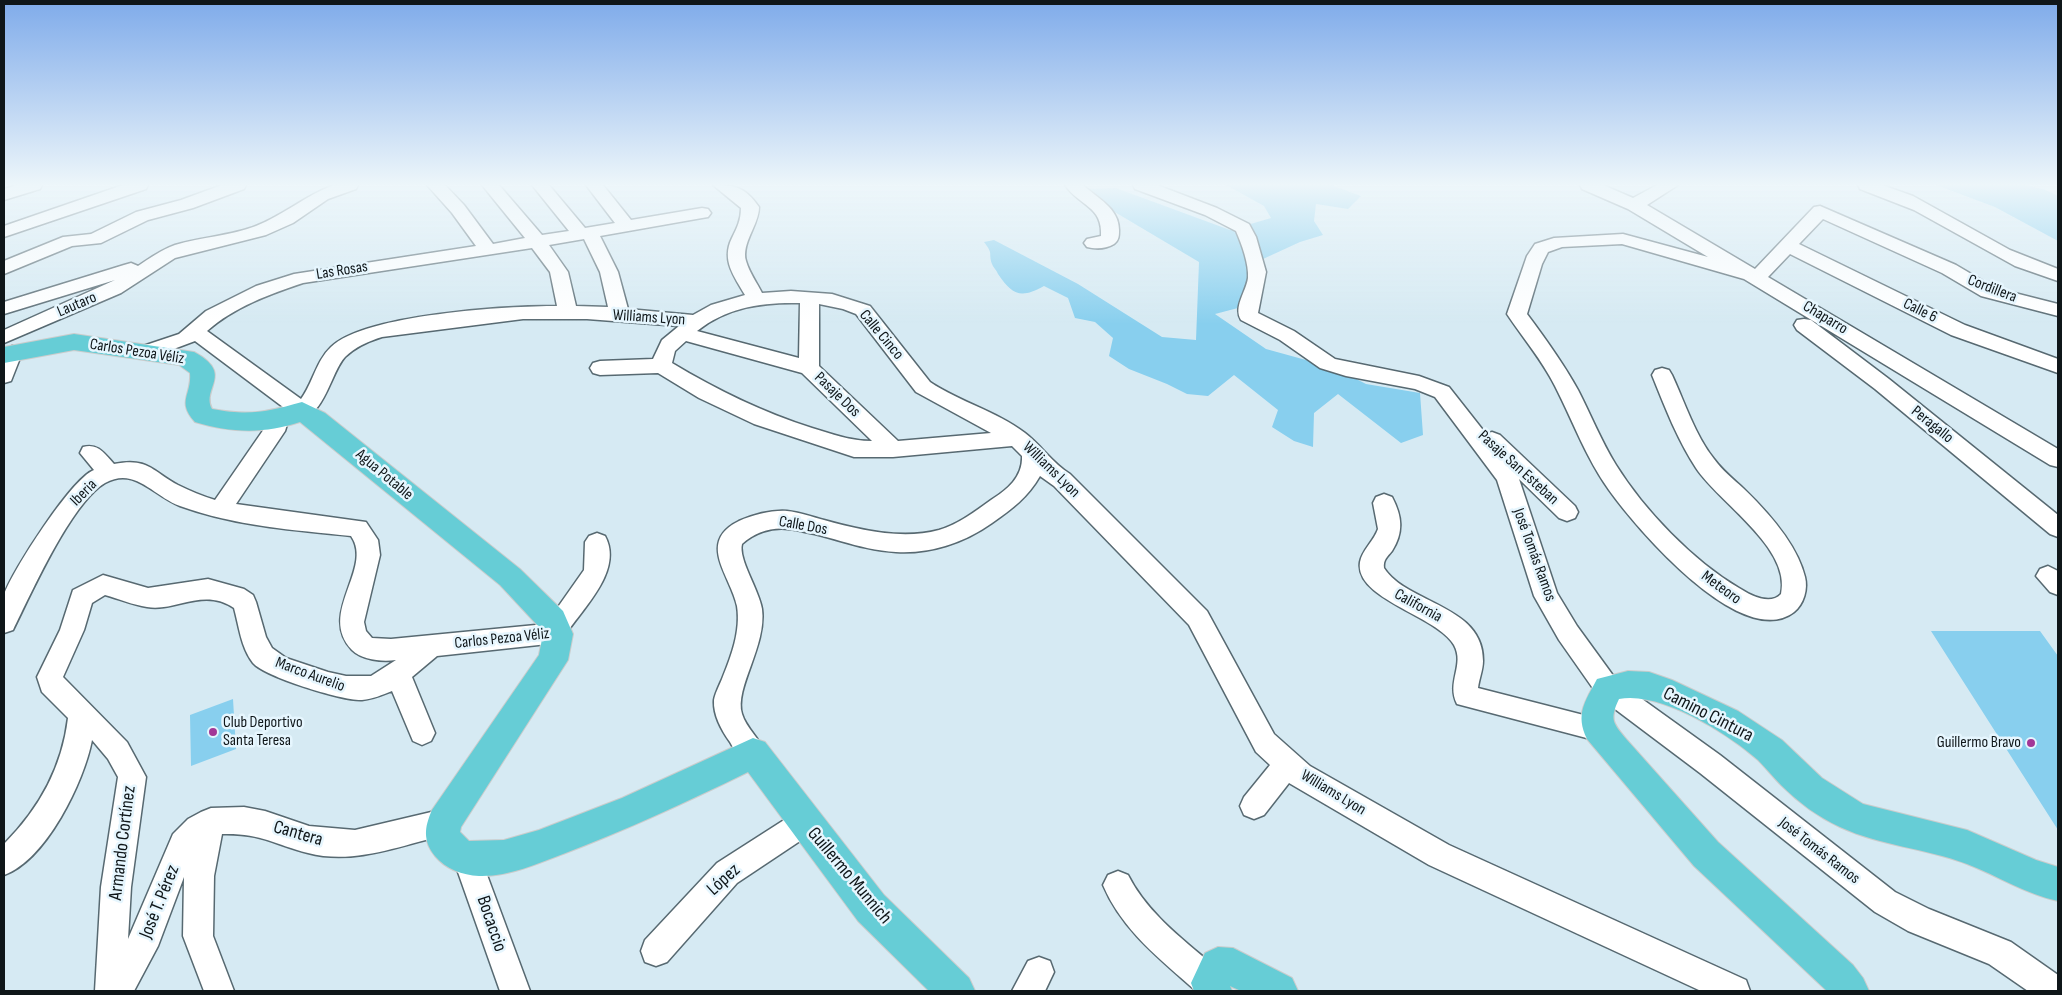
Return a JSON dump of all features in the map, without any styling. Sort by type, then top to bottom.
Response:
[{"type":"main road","name":"Carlos Pezoa Véliz","points":[[6,355],[74,342],[185,358],[195,362],[202,368],[204,376],[196,407],[198,412],[204,416],[254,424],[289,416]]},
{"type":"main road","name":"Agua Potable","points":[[289,416],[316,419],[510,577],[557,630]]},
{"type":"main road","name":"Carlos Pezoa Véliz","points":[[444,822],[554,660],[558,647],[557,630]]},
{"type":"main road","name":"Camino Cintura","points":[[1608,689],[1618,685],[1650,686],[1672,694],[1755,738],[1776,756],[1798,780],[1853,816],[1885,827],[1967,847],[2019,872],[2058,884]]},
{"type":"main road","points":[[1608,689],[1596,713],[1598,729],[1706,854],[1840,978],[1850,991]]},
{"type":"main road","points":[[444,822],[442,837],[452,849],[467,858],[511,854],[586,829],[664,796],[753,753]]},
{"type":"main road","name":"Guillermo Munnich","points":[[753,753],[871,908],[956,991]]},
{"type":"main road","points":[[1212,987],[1218,966],[1233,967],[1279,991]]},
{"type":"street","points":[[4,268],[69,240],[90,240],[109,231]]},
{"type":"street","points":[[4,308],[120,271],[146,266],[182,248],[258,231]]},
{"type":"street","points":[[474,231],[488,250]]},
{"type":"street","points":[[529,231],[560,272],[568,313]]},
{"type":"street","name":"Las Rosas","points":[[147,352],[176,343],[196,332],[213,315],[285,282],[333,272],[488,250],[589,231]]},
{"type":"street","points":[[746,231],[738,246],[735,259],[756,300]]},
{"type":"street","points":[[1093,243],[1104,242],[1110,238],[1109,231]]},
{"type":"street","name":"José Tomás Ramos","points":[[1244,231],[1248,238],[1257,278],[1257,284],[1247,308],[1248,316],[1292,338],[1322,362],[1379,376],[1430,385],[1442,392],[1506,477],[1546,596],[1568,633],[1608,689],[1710,764],[1885,902],[1920,920],[2000,953],[2054,991]]},
{"type":"street","name":"Chaparro","points":[[1680,231],[2058,459]]},
{"type":"street","name":"Cordillera","points":[[1786,245],[1800,231]]},
{"type":"street","name":"Cordillera","points":[[1865,231],[1949,269],[1988,292],[2058,310]]},
{"type":"street","points":[[1963,231],[1991,248],[2038,269],[2058,275]]},
{"type":"street","points":[[585,232],[611,271],[617,291],[619,316]]},
{"type":"street","name":"Meteoro","points":[[1662,375],[1680,417],[1706,464],[1748,507],[1788,561],[1793,578],[1794,592],[1785,606],[1772,610],[1754,609],[1735,601],[1710,582],[1649,524],[1615,483],[1566,387],[1539,343],[1517,314],[1523,302],[1528,273],[1535,256],[1541,248],[1560,242],[1623,239],[1758,277]]},
{"type":"street","points":[[1758,277],[1786,245]]},
{"type":"street","name":"Calle 6","points":[[1786,245],[1958,330],[2058,366]]},
{"type":"street","name":"Lautaro","points":[[6,355],[114,289],[146,266]]},
{"type":"street","name":"Calle Cinco","points":[[688,327],[719,309],[756,300],[810,298],[839,301],[854,305],[863,310],[923,387],[935,395],[980,416],[1025,445]]},
{"type":"street","name":"Pasaje Dos","points":[[810,298],[809,368],[893,449]]},
{"type":"street","name":"Williams Lyon","points":[[289,416],[316,394],[325,369],[335,354],[365,335],[413,326],[501,316],[568,313],[619,316],[688,327]]},
{"type":"street","name":"Peragallo","points":[[1804,325],[1882,384],[2055,521]]},
{"type":"street","points":[[688,327],[809,368]]},
{"type":"street","name":"Williams Lyon","points":[[688,327],[665,350],[662,366],[706,393],[761,419],[854,449],[1025,445],[1050,473],[1062,480],[1198,618],[1266,743],[1300,775],[1439,855],[1735,991]]},
{"type":"street","name":"Agua Potable","points":[[196,332],[289,416]]},
{"type":"street","points":[[600,368],[662,366]]},
{"type":"street","points":[[220,510],[274,430],[289,416]]},
{"type":"street","name":"Pasaje San Esteban","points":[[1468,425],[1486,434],[1567,512]]},
{"type":"street","name":"Calle Dos","points":[[753,753],[733,724],[727,709],[727,699],[750,628],[750,612],[746,593],[729,556],[730,545],[740,531],[754,524],[771,520],[787,520],[884,543],[925,543],[943,539],[962,531],[1011,498],[1032,474],[1034,462],[1025,445]]},
{"type":"street","points":[[91,453],[109,473]]},
{"type":"street","name":"Iberia","points":[[4,623],[11,605],[37,558],[74,500],[96,478],[123,470],[142,472],[186,500],[220,510]]},
{"type":"street","name":"California","points":[[1384,503],[1390,528],[1386,538],[1371,560],[1371,565],[1381,583],[1388,589],[1438,615],[1459,634],[1468,649],[1471,664],[1464,683],[1466,696],[1598,729]]},
{"type":"street","name":"Carlos Pezoa Véliz","points":[[220,510],[264,518],[358,528],[369,542],[369,556],[352,618],[355,637],[364,646],[375,649],[430,646],[557,630]]},
{"type":"street","points":[[557,630],[596,572],[598,542]]},
{"type":"street","name":"Marco Aurelio","points":[[82,714],[51,684],[50,677],[72,630],[79,602],[82,597],[103,585],[148,598],[208,589],[241,599],[250,616],[255,640],[265,658],[296,672],[338,687],[370,689],[398,674],[430,646]]},
{"type":"street","points":[[398,674],[422,733]]},
{"type":"street","points":[[4,861],[23,846],[51,804],[72,764],[82,714]]},
{"type":"street","name":"Armando Cortínez","points":[[82,714],[96,725],[127,762],[132,777],[116,887],[110,991]]},
{"type":"street","points":[[1254,806],[1288,763]]},
{"type":"street","name":"Cantera","points":[[211,822],[244,820],[265,824],[309,840],[355,844],[444,822]]},
{"type":"street","points":[[211,822],[199,876],[198,936],[219,991]]},
{"type":"street","name":"José T. Pérez","points":[[117,991],[147,935],[183,844],[194,832],[211,822]]},
{"type":"street","name":"López","points":[[656,951],[726,873],[805,822]]},
{"type":"street","name":"Bocaccio","points":[[467,858],[515,991]]},
{"type":"street","points":[[1118,885],[1122,896],[1145,922],[1212,987]]},
{"type":"shaded area","points":[[1147,231],[1321,231],[1323,235],[1300,242],[1263,259],[1261,302],[1215,314],[1266,349],[1335,368],[1366,384],[1420,393],[1423,435],[1401,443],[1338,394],[1314,413],[1313,447],[1294,441],[1272,427],[1278,410],[1234,375],[1208,396],[1187,394],[1129,369],[1109,356],[1113,338],[1095,322],[1075,318],[1068,298],[1044,286],[1029,293],[1018,293],[1008,287],[993,265],[990,252],[984,242],[994,240],[1078,284],[1162,337],[1196,340],[1199,262]]},
{"type":"shaded area","points":[[2040,231],[2058,231],[2058,241]]},
{"type":"shaded area","name":"Guillermo Bravo","points":[[1931,631],[2040,631],[2058,656],[2058,830]]},
{"type":"shaded area","name":"Club Deportivo Santa Teresa","points":[[233,699],[236,749],[191,766],[190,715]]},
{"type":"place","name":"Club Deportivo Santa Teresa","points":[[213,732]]},
{"type":"place","name":"Guillermo Bravo","points":[[2031,743]]}]
